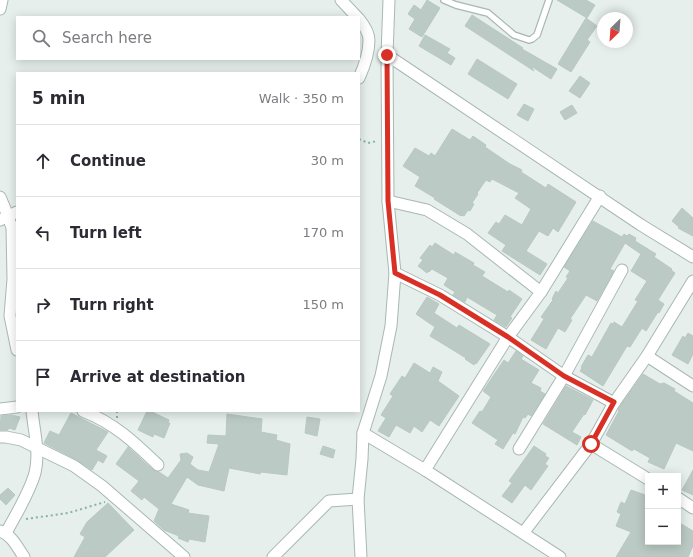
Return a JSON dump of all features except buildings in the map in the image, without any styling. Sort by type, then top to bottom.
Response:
[{"type":"street","points":[[0,9],[2,0]]},
{"type":"street","points":[[341,0],[356,16]]},
{"type":"street","points":[[361,557],[358,499],[363,433],[383,368],[391,326],[395,273],[388,201],[387,55],[389,0]]},
{"type":"street","points":[[360,20],[370,38],[367,56],[360,75]]},
{"type":"street","points":[[387,55],[693,257]]},
{"type":"street","points":[[425,470],[508,337],[541,292],[600,196]]},
{"type":"street","points":[[0,197],[12,228],[13,279],[11,321],[16,345]]},
{"type":"street","points":[[388,201],[427,210],[467,234],[541,292]]},
{"type":"street","points":[[518,449],[564,376],[622,270]]},
{"type":"street","points":[[395,273],[440,295],[508,337],[564,376],[614,402]]},
{"type":"street","points":[[524,532],[591,444],[614,402],[647,356],[693,282]]},
{"type":"street","points":[[647,356],[693,386]]},
{"type":"street","points":[[0,409],[16,407]]},
{"type":"street","points":[[24,557],[10,536],[3,532],[13,520],[35,473],[36,447],[32,412]]},
{"type":"street","points":[[86,412],[98,417],[117,428],[158,465]]},
{"type":"street","points":[[363,433],[524,532],[560,557]]},
{"type":"street","points":[[0,436],[21,440],[74,466],[102,486],[184,557]]},
{"type":"street","points":[[591,444],[645,477]]},
{"type":"street","points":[[273,557],[329,501],[358,499]]},
{"type":"street","points":[[681,500],[693,508]]},
{"type":"lane","points":[[444,0],[456,5],[488,13],[514,35],[529,40],[537,35],[549,0]]},
{"type":"path","points":[[360,139],[368,143],[388,138]]},
{"type":"path","points":[[13,520],[68,513],[117,499]]},
{"type":"route","points":[[387,55],[388,201],[395,273],[440,295],[508,337],[564,376],[614,402],[591,444]]}]
